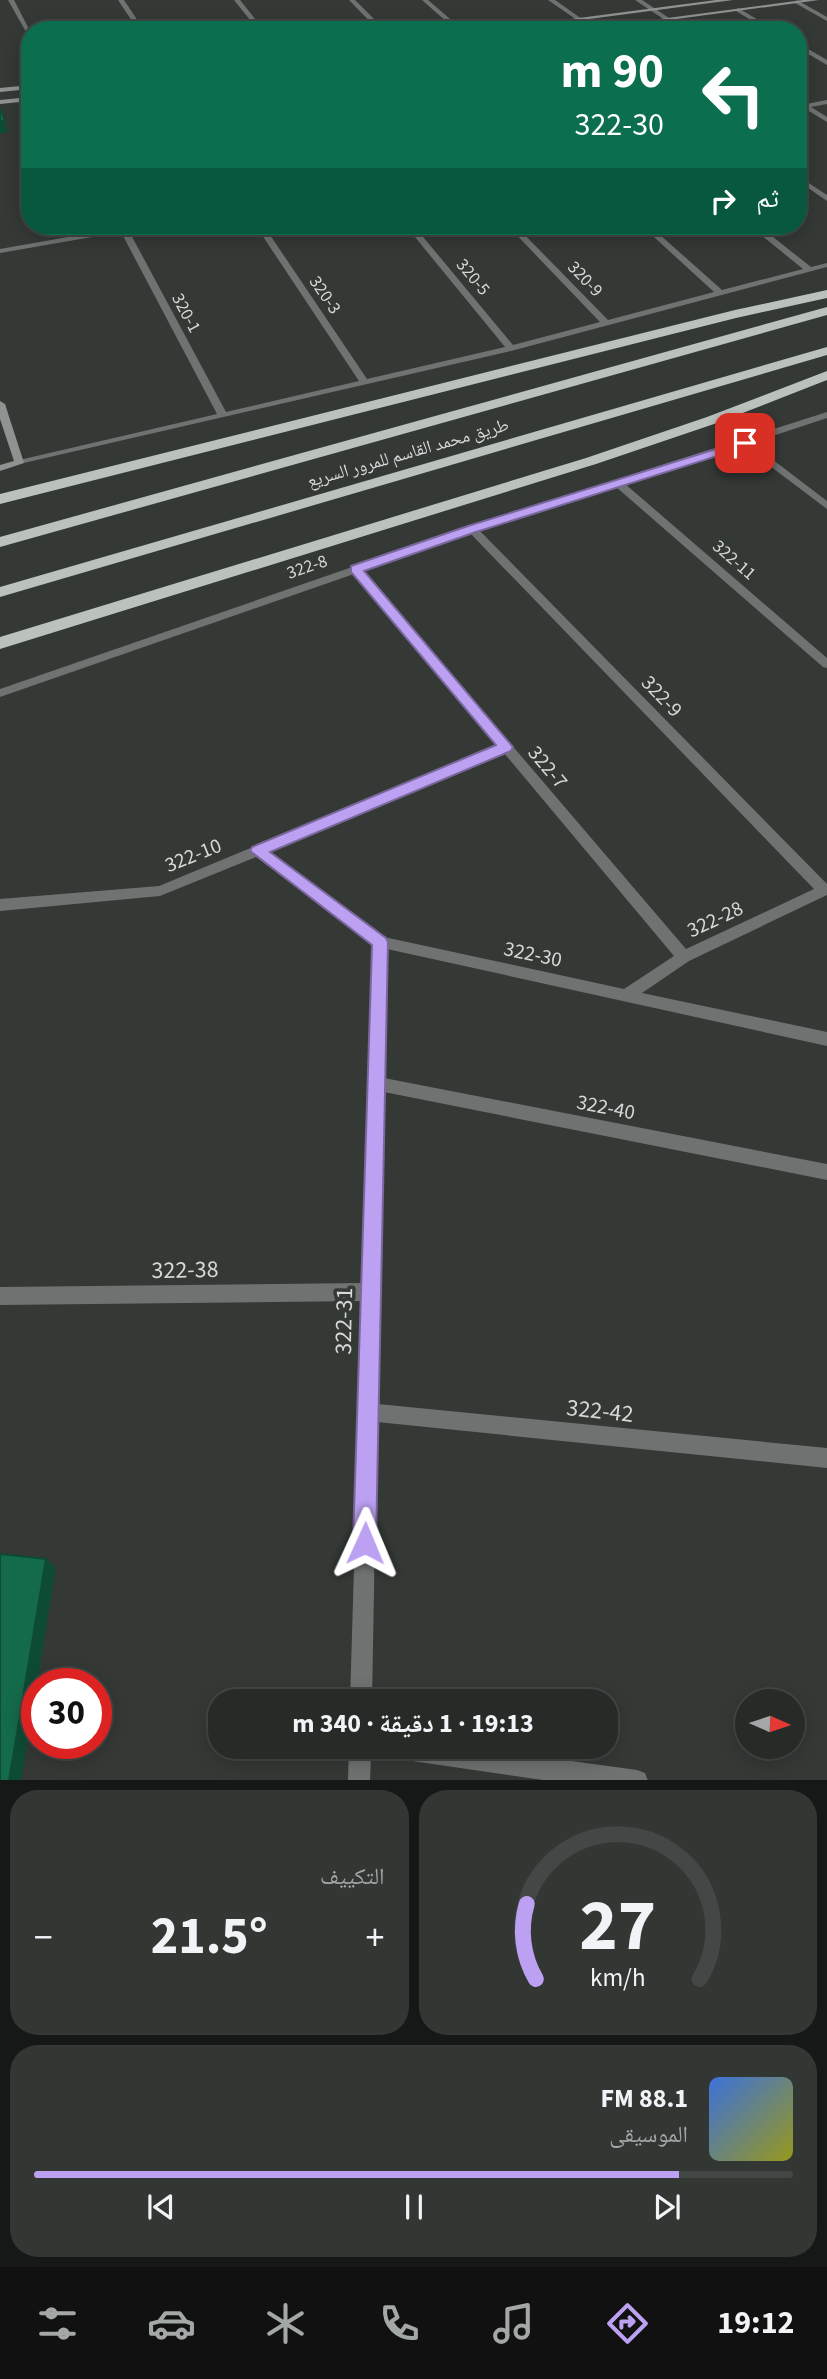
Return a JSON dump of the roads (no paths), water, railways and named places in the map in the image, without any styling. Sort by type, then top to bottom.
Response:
[{"type":"highway","points":[[0,499],[735,313],[827,294]]},
{"type":"highway","name":"طريق محمد القاسم للمرور السريع","points":[[0,542],[827,311]]},
{"type":"highway","name":"طريق محمد القاسم للمرور السريع","points":[[0,592],[827,351]]},
{"type":"highway","points":[[0,643],[591,461],[712,420],[827,375]]},
{"type":"street","points":[[11,0],[22,21]]},
{"type":"street","points":[[121,0],[135,21]]},
{"type":"street","points":[[236,0],[254,21]]},
{"type":"street","points":[[352,0],[373,21]]},
{"type":"street","points":[[425,0],[450,21]]},
{"type":"street","points":[[551,0],[579,19]]},
{"type":"street","points":[[638,0],[670,21]]},
{"type":"street","points":[[563,21],[730,0]]},
{"type":"street","points":[[652,21],[816,0]]},
{"type":"street","points":[[797,2],[827,19]]},
{"type":"street","points":[[738,10],[757,21]]},
{"type":"street","points":[[807,51],[827,63]]},
{"type":"street","points":[[0,90],[21,88]]},
{"type":"street","points":[[0,102],[21,100]]},
{"type":"street","points":[[807,106],[827,102]]},
{"type":"street","points":[[807,110],[827,120]]},
{"type":"street","points":[[807,185],[827,199]]},
{"type":"street","points":[[0,251],[86,235]]},
{"type":"street","name":"320-1","points":[[127,235],[223,416]]},
{"type":"street","name":"320-3","points":[[266,235],[365,383]]},
{"type":"street","name":"320-5","points":[[417,235],[511,348]]},
{"type":"street","name":"320-9","points":[[521,235],[606,323]]},
{"type":"street","points":[[656,235],[720,293]]},
{"type":"street","points":[[765,235],[810,270]]},
{"type":"street","points":[[0,468],[511,348],[827,265]]},
{"type":"street","points":[[0,404],[19,463]]},
{"type":"street","name":"322-8","points":[[0,693],[472,529],[619,484],[827,415]]},
{"type":"street","points":[[814,419],[827,428]]},
{"type":"street","points":[[745,443],[827,506]]},
{"type":"street","name":"322-11","points":[[619,484],[827,664]]},
{"type":"street","name":"322-9","points":[[472,529],[826,890]]},
{"type":"street","name":"322-7","points":[[356,569],[684,957]]},
{"type":"street","name":"322-10","points":[[0,905],[160,891],[506,747]]},
{"type":"street","name":"322-30","points":[[258,851],[380,942],[827,1039]]},
{"type":"street","name":"322-28","points":[[626,995],[684,957],[826,890]]},
{"type":"street","name":"322-31","points":[[361,1689],[380,942]]},
{"type":"street","name":"322-40","points":[[376,1083],[827,1172]]},
{"type":"street","name":"322-38","points":[[0,1296],[371,1292]]},
{"type":"street","name":"322-42","points":[[368,1412],[827,1458]]},
{"type":"street","points":[[359,1780],[360,1759]]},
{"type":"street","points":[[475,1759],[636,1780]]}]
